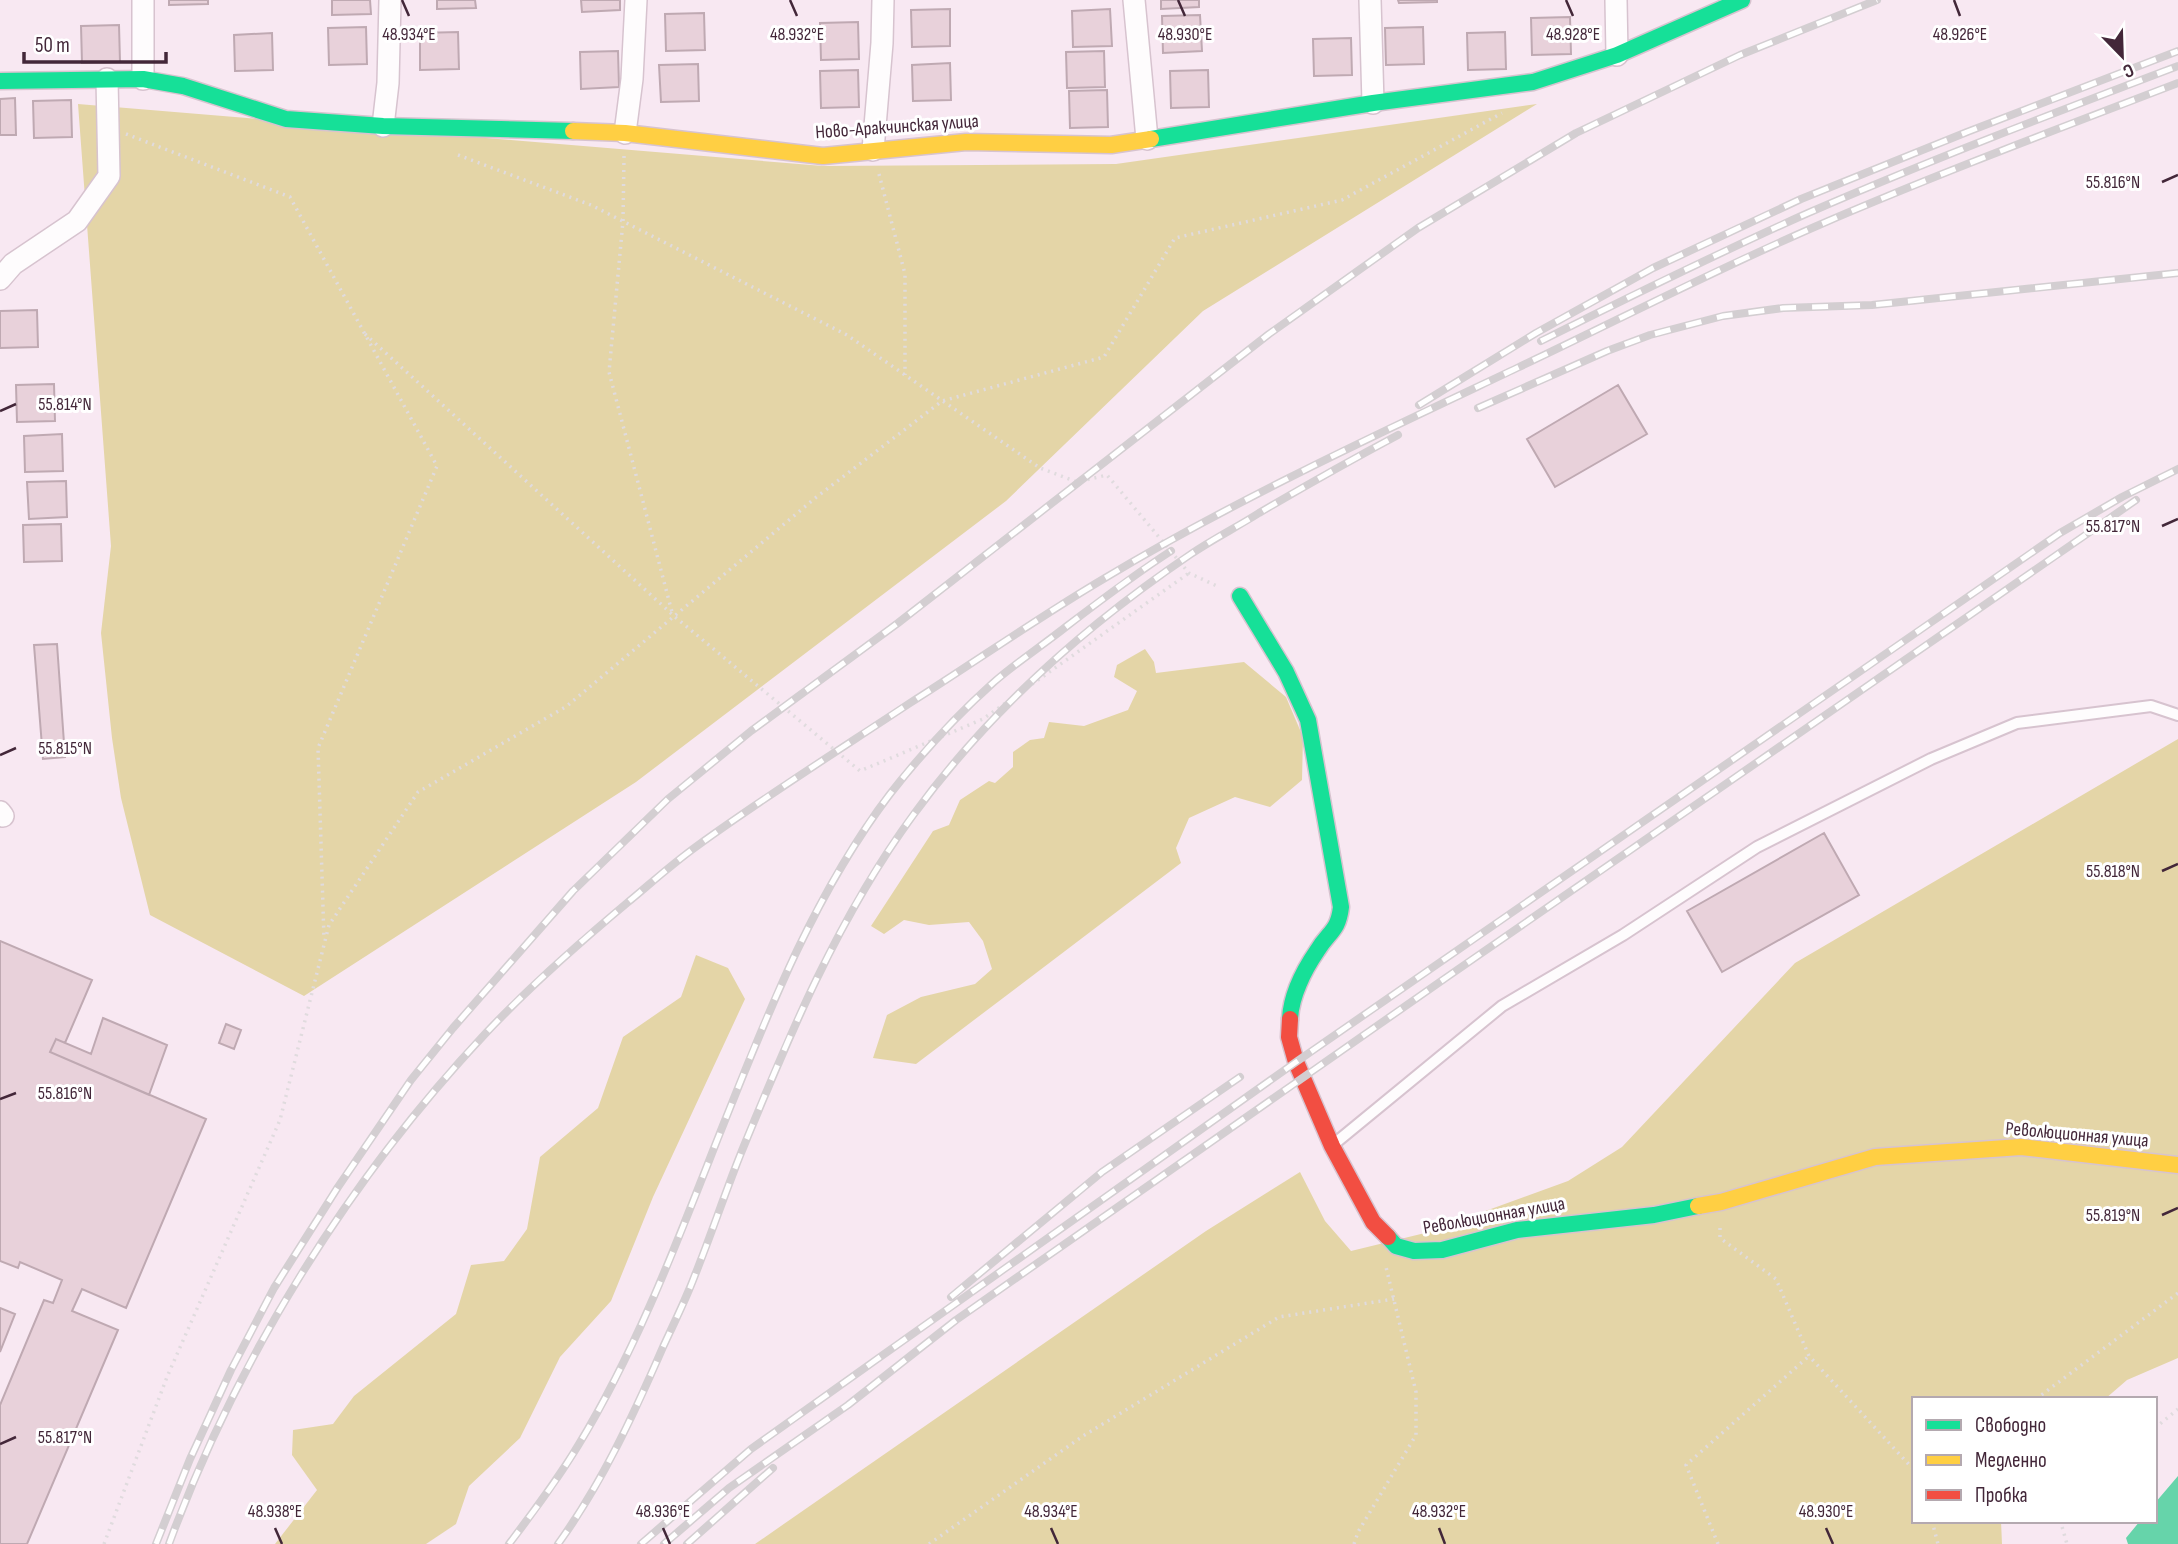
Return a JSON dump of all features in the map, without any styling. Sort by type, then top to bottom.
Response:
[{"type":"street","points":[[142,0],[143,79]]},
{"type":"street","points":[[383,126],[388,83],[390,0]]},
{"type":"street","points":[[625,133],[632,79],[636,0]]},
{"type":"street","points":[[873,150],[883,0]]},
{"type":"street","points":[[1134,0],[1147,139]]},
{"type":"street","points":[[1370,0],[1373,103]]},
{"type":"street","points":[[1616,0],[1617,55]]},
{"type":"street","name":"Ново-Аракчинская улица","points":[[0,81],[143,79],[183,86],[286,119],[383,126],[625,133],[823,156],[966,142],[1111,145],[1373,103],[1533,82],[1617,55],[1742,0]]},
{"type":"street","points":[[0,278],[13,264],[77,221],[109,176],[107,79]]},
{"type":"street","points":[[1240,596],[1301,698],[1323,795],[1341,906],[1339,923],[1317,950],[1299,985],[1290,1014],[1289,1037],[1296,1062],[1332,1146],[1373,1222],[1396,1246]]},
{"type":"street","name":"Революционная улица","points":[[1396,1246],[1414,1251],[1442,1251],[1517,1230],[1654,1215],[1721,1202],[1875,1157],[2021,1147],[2178,1165]]},
{"type":"lane","points":[[1332,1146],[1503,1006],[1623,935],[1757,848],[1931,759],[2017,723],[2151,706],[2178,715]]},
{"type":"path","points":[[104,1544],[167,1377],[281,1119],[329,925],[418,792],[567,706],[814,499],[942,401],[1104,357],[1175,238],[1342,200],[1509,108]]},
{"type":"path","points":[[108,127],[290,197],[437,466],[318,748],[324,944]]},
{"type":"path","points":[[625,133],[623,221],[609,372],[674,616]]},
{"type":"path","points":[[873,150],[905,274],[905,375]]},
{"type":"path","points":[[448,151],[591,205],[847,335],[1040,468],[1077,482],[1107,475],[1189,573],[1240,596]]},
{"type":"path","points":[[365,334],[674,616],[860,771],[984,719],[1189,573]]},
{"type":"path","points":[[1721,1202],[1720,1238],[1776,1279],[1809,1356],[1912,1468]]},
{"type":"path","points":[[1354,1544],[1358,1532],[1416,1435],[1416,1392],[1386,1268],[1396,1246]]},
{"type":"path","points":[[2039,1397],[2178,1293]]},
{"type":"path","points":[[929,1544],[1083,1436],[1279,1317],[1394,1299]]},
{"type":"path","points":[[1718,1544],[1686,1465],[1809,1356]]},
{"type":"path","points":[[2157,1426],[2178,1409]]},
{"type":"path","points":[[1933,1523],[1938,1544]]},
{"type":"path","points":[[2061,1523],[2067,1544]]},
{"type":"shaded area","points":[[78,104],[823,166],[1116,164],[1537,104],[1203,311],[1006,501],[636,782],[304,996],[150,915],[121,798],[101,633],[111,546]]},
{"type":"shaded area","points":[[1145,649],[1154,662],[1156,673],[1244,662],[1286,697],[1303,737],[1302,780],[1270,807],[1235,797],[1189,818],[1176,848],[1181,863],[916,1064],[873,1058],[887,1015],[921,997],[975,984],[992,969],[983,941],[969,922],[929,925],[904,920],[884,934],[871,926],[933,831],[949,825],[960,800],[989,781],[995,783],[1013,767],[1013,752],[1030,740],[1044,738],[1049,722],[1084,726],[1128,710],[1137,691],[1114,677],[1117,665]]},
{"type":"shaded area","points":[[2178,739],[2178,1358],[2127,1380],[2107,1397],[1912,1397],[1912,1523],[2001,1523],[2002,1544],[755,1544],[1206,1231],[1300,1172],[1325,1221],[1351,1251],[1425,1233],[1568,1181],[1622,1147],[1795,963]]},
{"type":"shaded area","points":[[696,955],[728,968],[745,999],[653,1197],[611,1301],[560,1357],[520,1438],[469,1486],[456,1524],[426,1544],[275,1544],[317,1490],[292,1455],[293,1430],[333,1424],[354,1396],[456,1314],[471,1265],[504,1261],[527,1229],[540,1157],[598,1108],[623,1037],[681,997]]},
{"type":"shaded area","points":[[2178,1476],[2178,1544],[2128,1544],[2126,1538],[2138,1523],[2157,1523],[2157,1501]]},
{"type":"building","points":[[169,0],[208,0],[208,4],[169,5]]},
{"type":"building","points":[[332,0],[370,0],[371,14],[332,15]]},
{"type":"building","points":[[437,0],[475,0],[476,8],[437,9]]},
{"type":"building","points":[[581,0],[620,0],[620,10],[582,12]]},
{"type":"building","points":[[1161,0],[1199,0],[1199,7],[1161,9]]},
{"type":"building","points":[[1398,0],[1437,0],[1437,2],[1399,3]]},
{"type":"building","points":[[950,9],[950,46],[912,47],[911,10]]},
{"type":"building","points":[[1110,9],[1112,46],[1073,47],[1072,11]]},
{"type":"building","points":[[704,13],[705,50],[666,51],[665,14]]},
{"type":"building","points":[[1200,15],[1202,51],[1163,53],[1162,16]]},
{"type":"building","points":[[1570,17],[1571,54],[1532,55],[1531,18]]},
{"type":"building","points":[[858,22],[859,59],[821,60],[820,23]]},
{"type":"building","points":[[119,25],[120,62],[82,63],[81,26]]},
{"type":"building","points":[[366,27],[367,64],[329,65],[328,28]]},
{"type":"building","points":[[1423,27],[1424,64],[1386,65],[1385,28]]},
{"type":"building","points":[[458,32],[459,69],[420,70],[420,33]]},
{"type":"building","points":[[1505,32],[1506,69],[1468,70],[1467,33]]},
{"type":"building","points":[[272,33],[273,70],[235,71],[234,35]]},
{"type":"building","points":[[1351,38],[1352,75],[1314,76],[1313,39]]},
{"type":"building","points":[[618,51],[619,87],[581,89],[580,52]]},
{"type":"building","points":[[1104,51],[1105,87],[1067,88],[1066,52]]},
{"type":"building","points":[[950,63],[951,100],[913,101],[912,65]]},
{"type":"building","points":[[698,64],[699,101],[661,102],[659,65]]},
{"type":"building","points":[[858,70],[859,107],[821,108],[820,71]]},
{"type":"building","points":[[1208,70],[1209,107],[1171,108],[1170,71]]},
{"type":"building","points":[[1107,90],[1108,127],[1070,128],[1069,91]]},
{"type":"building","points":[[15,98],[16,135],[0,135],[0,99]]},
{"type":"building","points":[[71,100],[72,137],[34,138],[33,101]]},
{"type":"building","points":[[37,310],[38,347],[0,348],[0,311]]},
{"type":"building","points":[[54,384],[55,421],[17,422],[16,385]]},
{"type":"building","points":[[1618,385],[1647,434],[1555,487],[1527,439]]},
{"type":"building","points":[[62,434],[63,471],[25,472],[24,436]]},
{"type":"building","points":[[66,481],[67,517],[29,519],[27,482]]},
{"type":"building","points":[[61,524],[62,561],[24,562],[23,525]]},
{"type":"building","points":[[57,644],[65,757],[43,759],[34,645]]},
{"type":"building","points":[[1824,833],[1859,895],[1722,972],[1687,911]]},
{"type":"building","points":[[0,941],[92,980],[65,1043],[56,1039],[50,1052],[206,1119],[126,1308],[82,1289],[72,1311],[118,1330],[27,1544],[0,1544],[0,1405],[44,1300],[53,1303],[62,1280],[20,1262],[18,1268],[0,1261]]},
{"type":"building","points":[[103,1018],[167,1045],[149,1095],[50,1052],[56,1039],[91,1054]]},
{"type":"building","points":[[226,1024],[241,1030],[234,1049],[219,1043]]},
{"type":"building","points":[[0,1308],[15,1314],[0,1352]]},
{"type":"railway","points":[[156,1544],[190,1459],[231,1370],[274,1288],[338,1187],[411,1080],[573,891],[668,799],[751,731],[898,623],[1269,334],[1418,228],[1576,133],[1740,55],[1877,0]]},
{"type":"railway","points":[[1419,405],[1536,333],[1653,268],[1801,199],[2178,51]]},
{"type":"railway","points":[[1541,341],[1707,259],[1808,213],[2178,66]]},
{"type":"railway","points":[[169,1544],[228,1406],[263,1339],[302,1273],[388,1148],[435,1090],[519,999],[590,934],[697,846],[803,773],[1056,608],[1155,549],[1257,494],[1781,242],[1863,206],[2178,83]]},
{"type":"railway","points":[[1478,408],[1607,351],[1650,335],[1723,316],[1783,308],[1872,305],[2178,273]]},
{"type":"railway","points":[[558,1544],[603,1473],[640,1398],[688,1293],[741,1153],[817,978],[862,894],[914,814],[943,776],[1007,705],[1077,640],[1114,610],[1208,543],[1398,435]]},
{"type":"railway","points":[[641,1544],[751,1449],[1296,1062],[2060,533],[2178,469]]},
{"type":"railway","points":[[664,1544],[729,1488],[848,1405],[956,1320],[2136,500]]},
{"type":"railway","points":[[509,1544],[571,1457],[619,1372],[670,1258],[791,962],[836,876],[862,834],[890,794],[927,750],[994,682],[1105,597],[1171,551]]},
{"type":"railway","points":[[951,1297],[1102,1172],[1240,1077]]},
{"type":"railway","points":[[687,1544],[773,1468]]},
{"type":"traffic: fast","points":[[1151,139],[1373,103],[1533,82],[1617,55],[1742,0]]},
{"type":"traffic: fast","points":[[0,81],[143,79],[183,86],[286,119],[383,126],[573,131]]},
{"type":"traffic: fast","points":[[1240,596],[1286,672],[1308,720],[1341,907],[1335,927],[1312,958],[1299,984],[1290,1019]]},
{"type":"traffic: fast","points":[[1388,1237],[1396,1246],[1414,1251],[1442,1250],[1517,1230],[1654,1215],[1698,1206]]},
{"type":"traffic: slow","points":[[573,131],[625,133],[823,156],[966,142],[1111,145],[1151,139]]},
{"type":"traffic: slow","points":[[1698,1206],[1721,1202],[1875,1157],[2021,1147],[2178,1165]]},
{"type":"traffic: jam","points":[[1290,1019],[1289,1037],[1296,1062],[1332,1146],[1373,1222],[1388,1237]]}]
